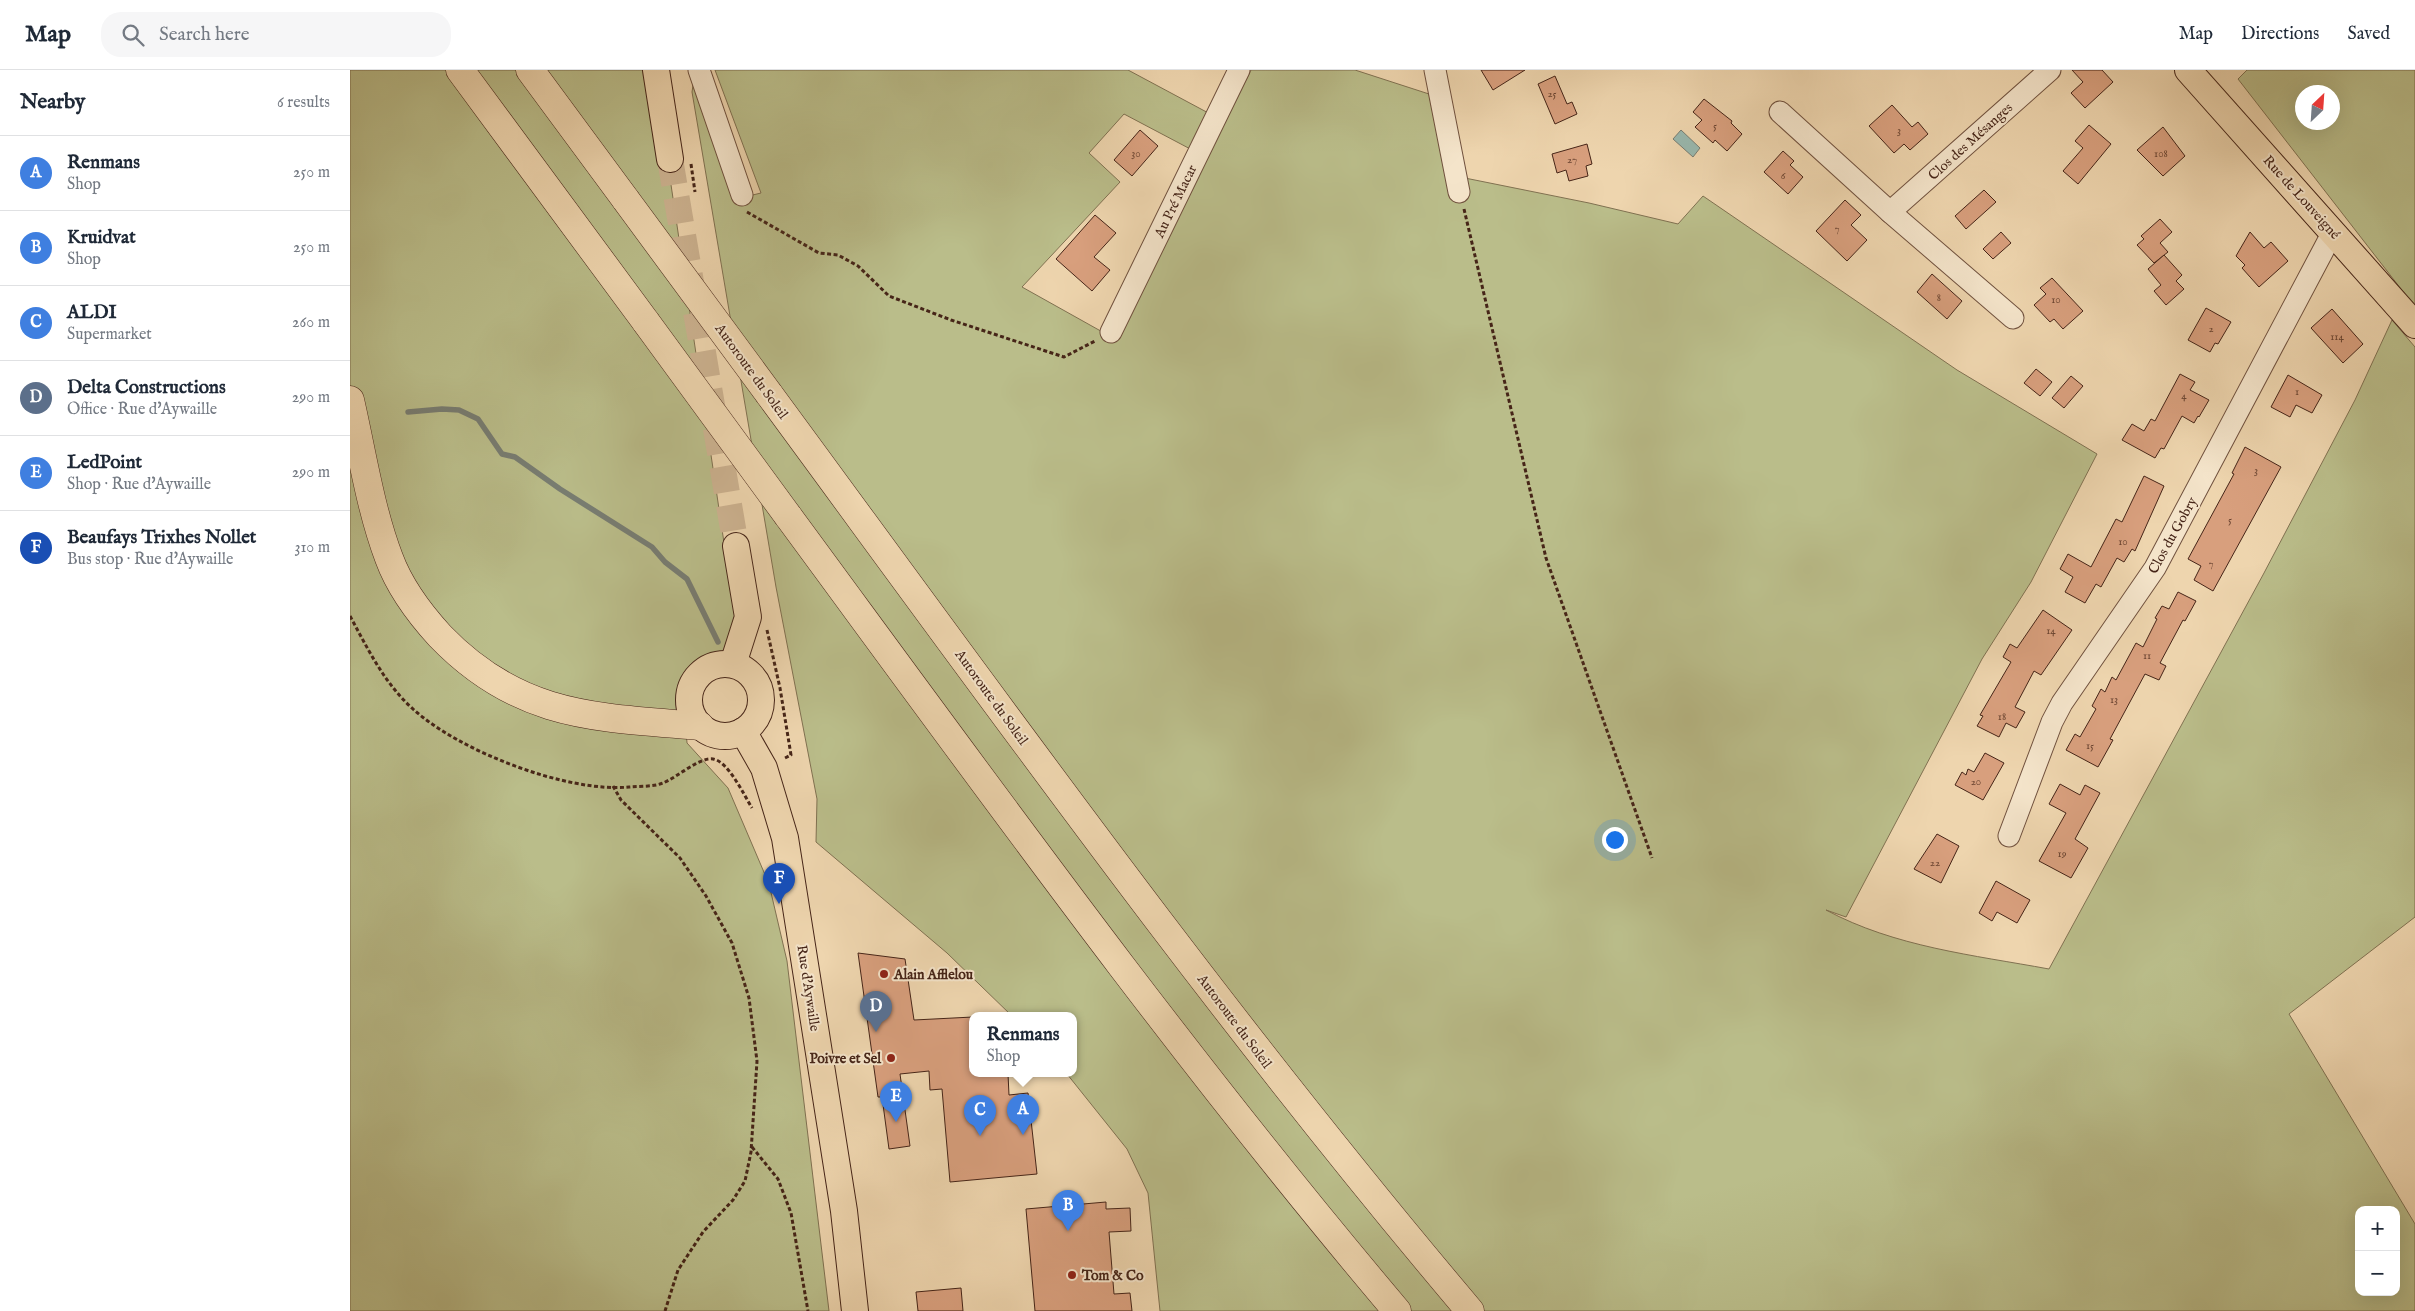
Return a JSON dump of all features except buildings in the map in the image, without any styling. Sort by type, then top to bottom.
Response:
[{"type":"highway","points":[[460,70],[1046,867],[1246,1128],[1397,1311]]},
{"type":"highway","name":"Autoroute du Soleil","points":[[530,70],[1092,833],[1274,1072],[1388,1214],[1470,1311]]},
{"type":"highway","points":[[350,400],[378,524],[389,558],[406,594],[432,627],[462,659],[498,684],[538,703],[585,715],[700,726]]},
{"type":"main road","points":[[656,70],[670,159]]},
{"type":"main road","name":"Rue de Louveigné","points":[[2188,70],[2415,325]]},
{"type":"main road","points":[[733,664],[748,617],[736,546]]},
{"type":"main road","points":[[720,664],[733,664],[744,669],[754,678],[760,689],[759,713],[753,723],[744,731],[732,736],[721,736],[710,733],[700,726],[692,715],[688,702],[690,689],[696,677],[707,668],[720,664]]},
{"type":"main road","name":"Rue d'Aywaille","points":[[744,731],[764,768],[785,838],[844,1211],[855,1311]]},
{"type":"street","name":"Au Pré Macar","points":[[1112,332],[1240,70]]},
{"type":"street","points":[[1435,70],[1459,192]]},
{"type":"street","name":"Clos des Mésanges","points":[[1890,212],[2050,70]]},
{"type":"street","points":[[700,71],[742,195]]},
{"type":"street","points":[[1780,112],[1890,212],[2012,318]]},
{"type":"street","name":"Clos du Gobry","points":[[2008,836],[2052,722],[2062,703],[2155,568],[2333,232]]},
{"type":"path","points":[[1459,192],[1546,558],[1652,858]]},
{"type":"path","points":[[742,195],[745,212],[819,252],[838,255],[858,266],[889,296],[950,320],[1064,357],[1112,332]]},
{"type":"path","points":[[350,616],[381,673],[413,709],[460,743],[523,769],[575,782],[613,786],[662,784],[687,771],[701,760],[714,759],[724,764],[754,811]]},
{"type":"path","points":[[736,783],[791,755],[780,688],[766,625]]},
{"type":"path","points":[[613,786],[621,800],[680,858],[706,896],[732,943],[749,998],[756,1061],[752,1147],[746,1180],[733,1200],[703,1232],[678,1270],[665,1311]]},
{"type":"path","points":[[752,1147],[778,1179],[791,1212],[808,1311]]},
{"type":"green space","points":[[350,70],[646,70],[666,151],[735,617],[729,649],[696,668],[683,690],[687,743],[728,788],[769,884],[787,961],[829,1311],[350,1311]]},
{"type":"green space","points":[[715,70],[1128,70],[1214,116],[1196,152],[1124,114],[1089,153],[1120,182],[1022,287],[1115,339],[1251,70],[1355,70],[1429,94],[1445,174],[1589,203],[1678,224],[1703,196],[1957,370],[2097,454],[2031,582],[1982,659],[1846,917],[1826,910],[1852,923],[1907,941],[1963,954],[2049,969],[2264,573],[2355,400],[2392,320],[2415,347],[2415,917],[2289,1014],[2415,1224],[2415,1311],[1160,1311],[1148,1193],[1127,1149],[1069,1077],[1077,1077],[1077,1012],[1008,1012],[947,953],[816,842],[817,799],[776,587],[692,92],[695,72],[736,199],[761,193]]},
{"type":"green space","points":[[2247,70],[2415,70],[2415,307],[2238,79]]},
{"type":"water","points":[[1681,130],[1700,148],[1693,157],[1673,139]]},
{"type":"waterway","points":[[408,412],[442,409],[459,410],[478,419],[502,454],[515,457],[560,489],[652,547],[665,562],[687,579],[718,642]]},
{"type":"tunnel","points":[[670,159],[736,546]]},
{"type":"place","name":"Beaufays Trixhes Nollet","points":[[779,904]]},
{"type":"place","name":"Alain Afflelou","points":[[884,974]]},
{"type":"place","name":"Delta Constructions","points":[[876,1032]]},
{"type":"place","name":"Poivre et Sel","points":[[891,1058]]},
{"type":"place","name":"LedPoint","points":[[896,1122]]},
{"type":"place","name":"Renmans","points":[[1023,1135]]},
{"type":"place","name":"ALDI","points":[[980,1136]]},
{"type":"place","name":"Kruidvat","points":[[1068,1231]]},
{"type":"place","name":"Tom & Co","points":[[1072,1275]]}]
